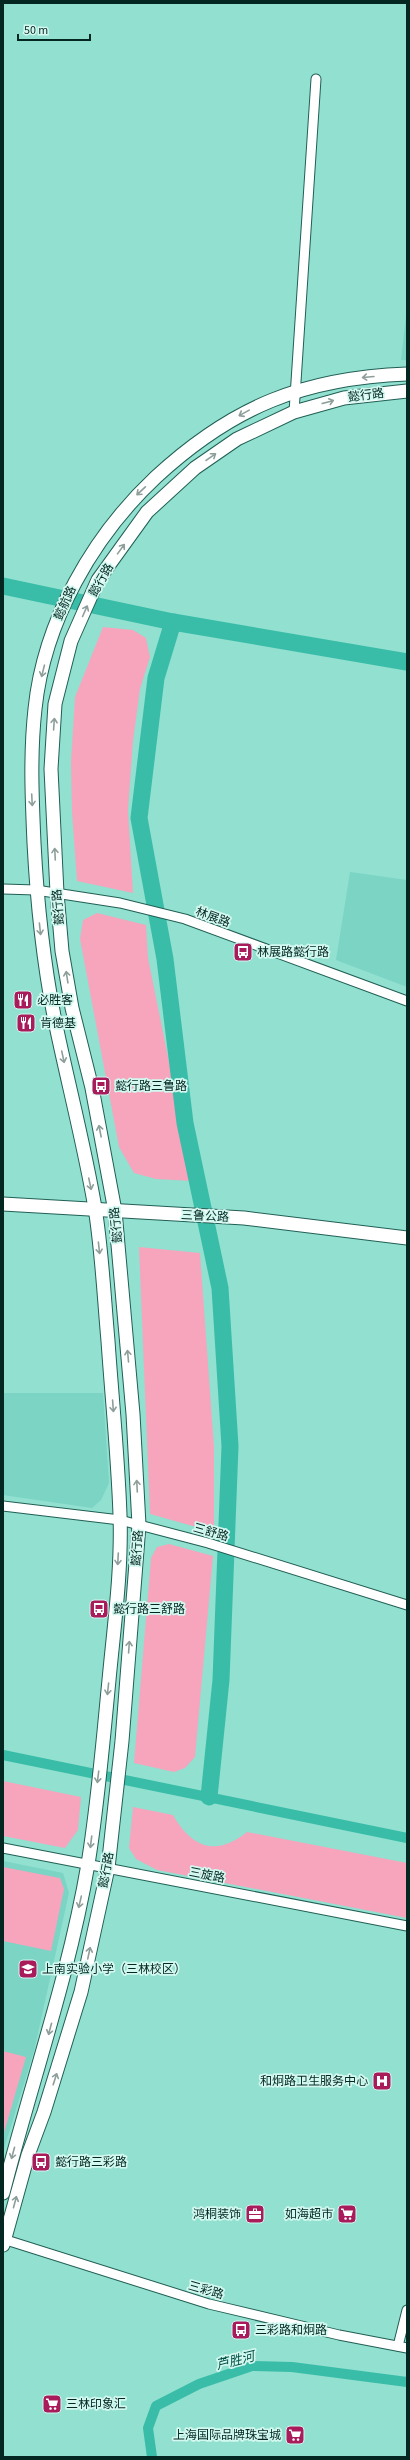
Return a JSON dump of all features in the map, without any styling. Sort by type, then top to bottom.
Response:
[{"type":"street","points":[[294,412],[294,392],[316,79]]},
{"type":"street","name":"懿行路","points":[[78,573],[131,500],[178,457],[236,417],[261,404],[294,392],[339,379],[407,374]]},
{"type":"street","name":"懿行路","points":[[4,2241],[28,2155],[64,2053],[80,1992],[108,1868],[122,1741],[139,1525],[132,1414],[115,1211],[92,1088],[72,1008],[62,951],[57,893],[51,769],[55,704],[71,641],[98,580],[147,512],[195,468],[237,439],[294,412],[344,398],[407,391]]},
{"type":"street","name":"懿航路","points":[[52,633],[78,573]]},
{"type":"street","name":"懿行路","points":[[3,2193],[24,2111],[45,2048],[61,1987],[88,1864],[103,1738],[116,1606],[120,1520],[109,1350],[95,1209],[53,1011],[43,951],[36,890],[31,770],[35,703],[52,633]]},
{"type":"street","name":"林展路","points":[[3,889],[36,890],[120,903],[185,920],[407,1001]]},
{"type":"street","name":"三鲁公路","points":[[3,1204],[253,1219],[407,1238]]},
{"type":"street","name":"三舒路","points":[[3,1506],[100,1520],[120,1520],[208,1543],[407,1605]]},
{"type":"street","name":"三旋路","points":[[3,1848],[407,1926]]},
{"type":"street","name":"三彩路","points":[[4,2241],[209,2304],[339,2335],[403,2347]]},
{"type":"street","points":[[403,2347],[407,2310]]},
{"type":"shaded area","points":[[407,308],[407,360],[401,360]]},
{"type":"shaded area","points":[[103,627],[133,630],[146,638],[150,657],[140,689],[133,741],[128,810],[133,893],[77,881],[72,812],[71,761],[75,697]]},
{"type":"shaded area","points":[[350,872],[407,880],[407,987],[336,960]]},
{"type":"shaded area","points":[[97,913],[146,925],[148,958],[193,1181],[156,1179],[134,1173],[119,1147],[80,939],[83,920]]},
{"type":"shaded area","points":[[139,1247],[200,1253],[214,1447],[214,1532],[150,1514]]},
{"type":"shaded area","points":[[3,1393],[103,1393],[109,1483],[101,1500],[92,1508],[3,1495]]},
{"type":"shaded area","points":[[169,1544],[213,1556],[195,1757],[185,1768],[174,1772],[134,1763],[151,1558],[157,1547]]},
{"type":"shaded area","points":[[3,1781],[81,1797],[78,1830],[65,1848],[3,1836]]},
{"type":"shaded area","points":[[133,1807],[173,1815],[188,1835],[206,1845],[225,1845],[236,1840],[247,1832],[407,1863],[407,1918],[157,1870],[136,1859],[129,1848]]},
{"type":"shaded area","name":"上南实验小学（三林校区）","points":[[3,1861],[63,1873],[69,1893],[34,2051],[3,2152]]},
{"type":"shaded area","points":[[3,1867],[60,1878],[64,1889],[51,1951],[3,1941]]},
{"type":"shaded area","points":[[3,2051],[26,2057],[3,2136]]},
{"type":"waterway","points":[[3,586],[173,622],[407,662]]},
{"type":"waterway","points":[[173,622],[156,678],[139,818],[165,959],[185,1123],[220,1288],[230,1446],[221,1680],[209,1797]]},
{"type":"waterway","points":[[3,1755],[407,1838]]},
{"type":"waterway","name":"芦胜河","points":[[152,2457],[148,2428],[156,2406],[199,2384],[252,2366],[292,2367],[407,2382]]},
{"type":"place","name":"林展路懿行路","points":[[243,952]]},
{"type":"place","name":"必胜客","points":[[23,1000]]},
{"type":"place","name":"肯德基","points":[[26,1023]]},
{"type":"place","name":"懿行路三鲁路","points":[[101,1086]]},
{"type":"place","name":"懿行路三舒路","points":[[99,1609]]},
{"type":"place","name":"上南实验小学（三林校区）","points":[[28,1969]]},
{"type":"place","name":"和炯路卫生服务中心","points":[[382,2081]]},
{"type":"place","name":"懿行路三彩路","points":[[41,2162]]},
{"type":"place","name":"鸿桐装饰","points":[[255,2214]]},
{"type":"place","name":"如海超市","points":[[347,2214]]},
{"type":"place","name":"三彩路和炯路","points":[[241,2330]]},
{"type":"place","name":"三林印象汇","points":[[52,2404]]},
{"type":"place","name":"上海国际品牌珠宝城","points":[[295,2435]]}]
